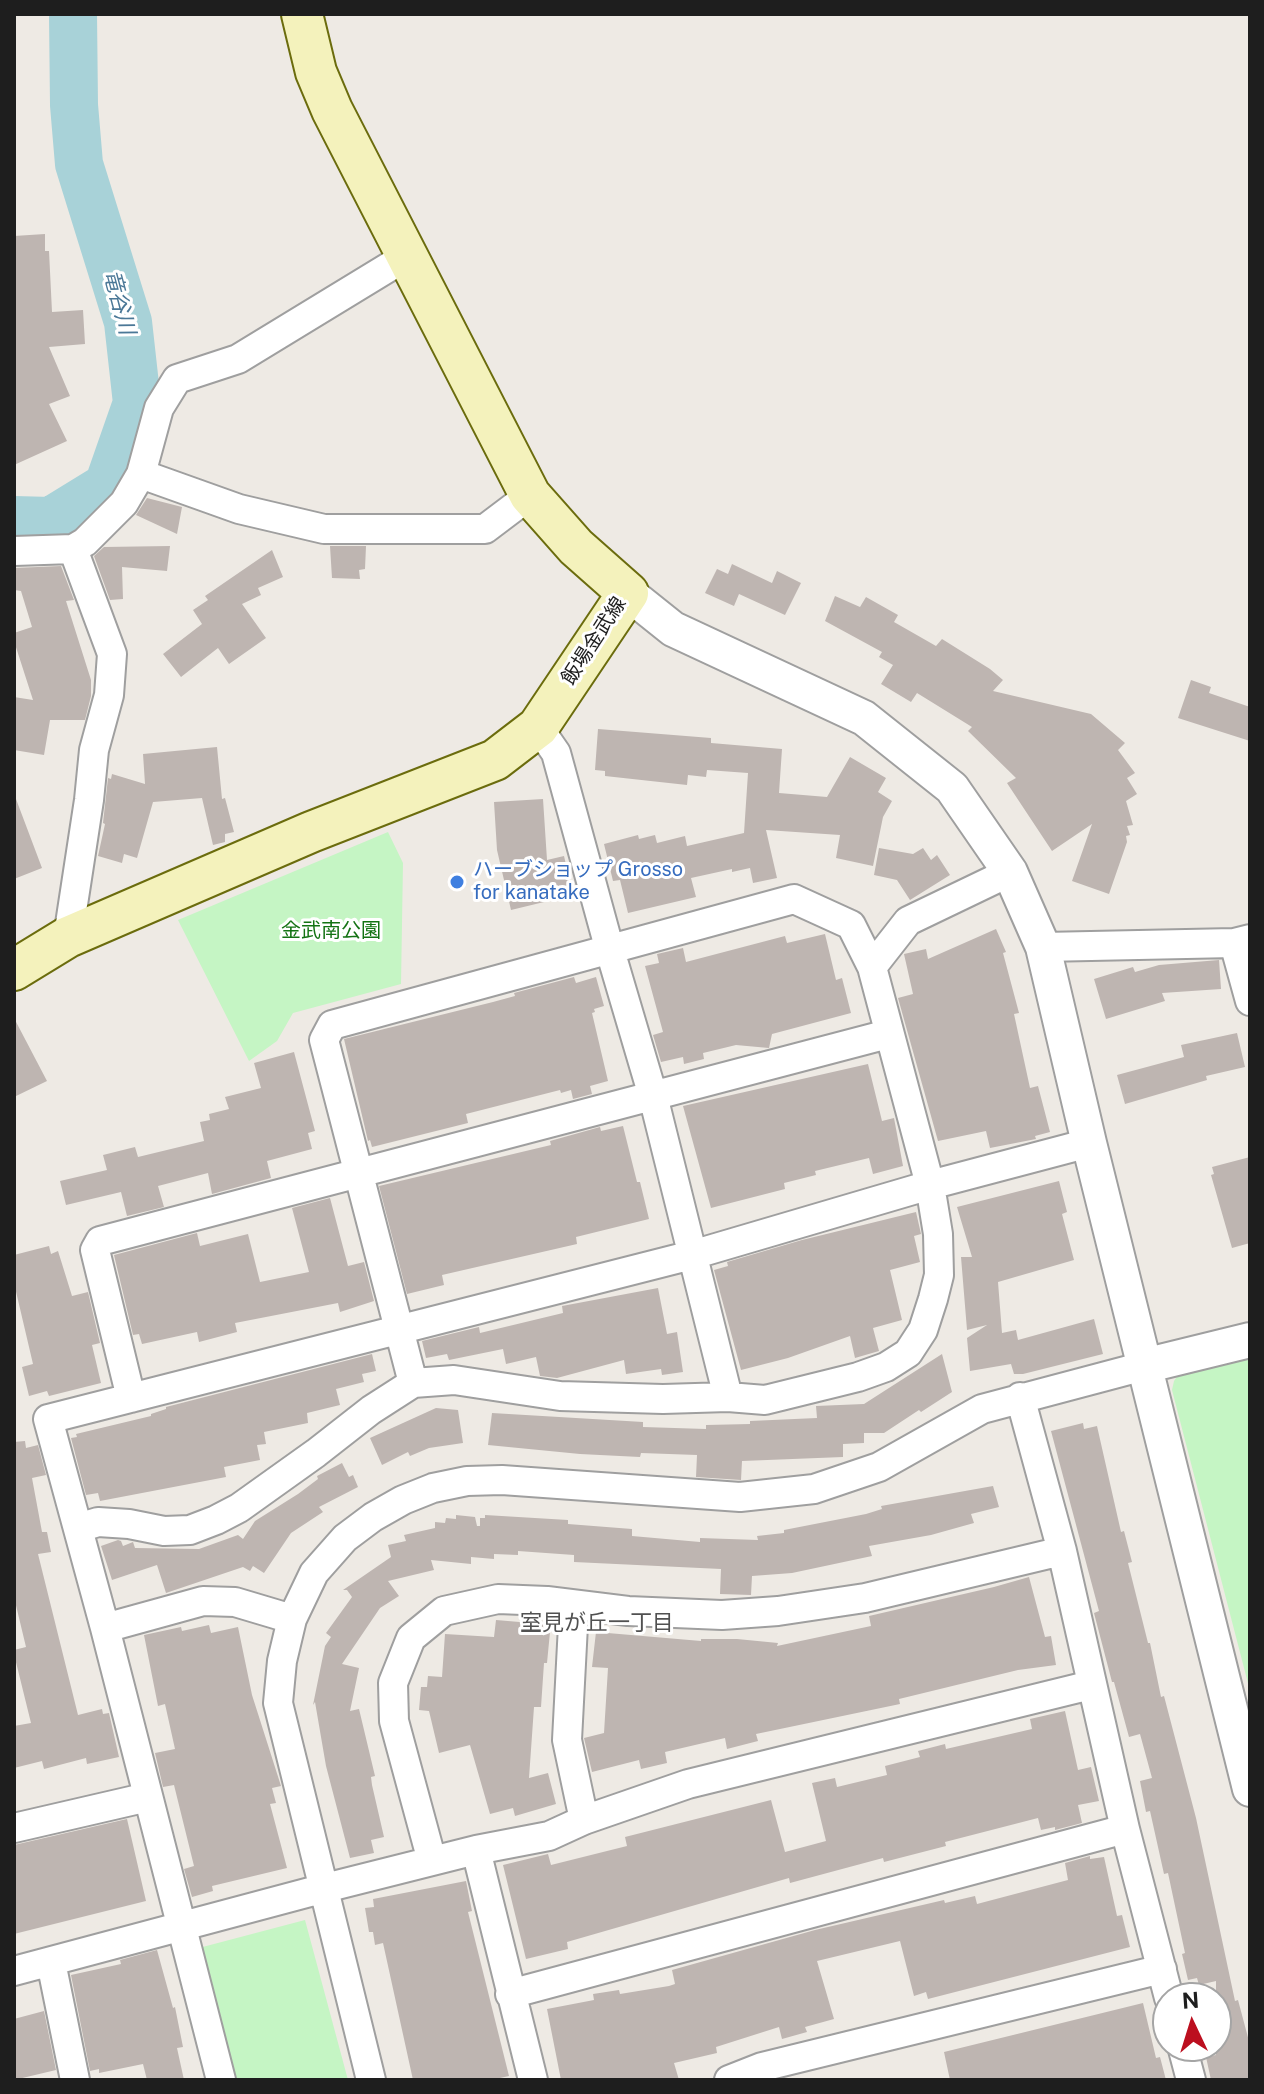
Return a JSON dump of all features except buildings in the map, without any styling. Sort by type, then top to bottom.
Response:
[{"type":"main road","name":"飯場金武線","points":[[14,970],[68,937],[311,832],[495,760],[538,727],[628,593],[576,547],[530,495],[332,110],[316,72],[302,14]]},
{"type":"street","points":[[14,551],[73,549],[85,542],[124,503],[141,474],[159,408],[177,379],[238,359],[407,256]]},
{"type":"street","points":[[141,474],[239,509],[324,529],[485,529],[530,495]]},
{"type":"street","points":[[68,937],[94,750],[109,695],[112,654],[73,549]]},
{"type":"street","points":[[628,593],[673,629],[864,718],[952,788],[1010,872],[1043,947],[1250,1789]]},
{"type":"street","points":[[538,727],[556,753],[653,1096],[728,1397]]},
{"type":"street","points":[[872,967],[908,921],[1010,872]]},
{"type":"street","points":[[78,1528],[98,1522],[164,1531],[190,1530],[216,1520],[239,1508],[371,1410],[413,1383],[454,1380],[560,1396],[765,1400],[858,1377],[886,1367],[908,1353],[923,1330],[939,1275],[938,1234],[930,1185],[872,967],[851,925],[794,899],[332,1025],[324,1040],[413,1383]]},
{"type":"street","points":[[1043,947],[1242,941],[1250,1001]]},
{"type":"street","points":[[131,1398],[95,1250],[100,1241],[888,1034]]},
{"type":"street","points":[[221,2080],[48,1419],[692,1255],[930,1185],[1089,1143]]},
{"type":"street","points":[[371,2080],[278,1703],[282,1661],[292,1619],[314,1573],[345,1538],[403,1500],[433,1488],[467,1481],[502,1480],[740,1497],[801,1491],[845,1480],[879,1467],[982,1409],[1250,1340]]},
{"type":"street","points":[[1020,1397],[1062,1551],[1125,1829],[1165,1982]]},
{"type":"street","points":[[432,1861],[394,1721],[393,1683],[411,1638],[444,1611],[498,1599],[547,1601],[628,1611],[722,1615],[778,1611],[865,1598],[1062,1551]]},
{"type":"street","points":[[105,1628],[203,1601],[235,1602],[292,1619]]},
{"type":"street","points":[[574,1606],[567,1740],[584,1820]]},
{"type":"street","points":[[14,1971],[432,1861],[549,1836],[584,1820],[688,1784],[1091,1685]]},
{"type":"street","points":[[14,1828],[148,1797]]},
{"type":"street","points":[[510,1994],[1125,1829]]},
{"type":"street","points":[[476,1850],[533,2080]]},
{"type":"street","points":[[51,1962],[75,2080]]},
{"type":"street","points":[[729,2080],[762,2067],[1162,1969]]},
{"type":"green space","name":"金武南公園","points":[[388,832],[403,863],[401,984],[293,1013],[277,1041],[249,1061],[178,920]]},
{"type":"green space","points":[[1250,1352],[1250,1691],[1172,1390],[1180,1372]]},
{"type":"green space","points":[[305,1920],[348,2080],[231,2080],[195,1949]]},
{"type":"waterway","name":"竜谷川","points":[[14,520],[51,521],[108,486],[137,403],[128,322],[79,164],[74,105],[73,14]]},
{"type":"place","name":"ハーブショップ Grosso for kanatake","points":[[457,882]]},
{"type":"district","name":"室見が丘一丁目","points":[[597,1623]]}]
